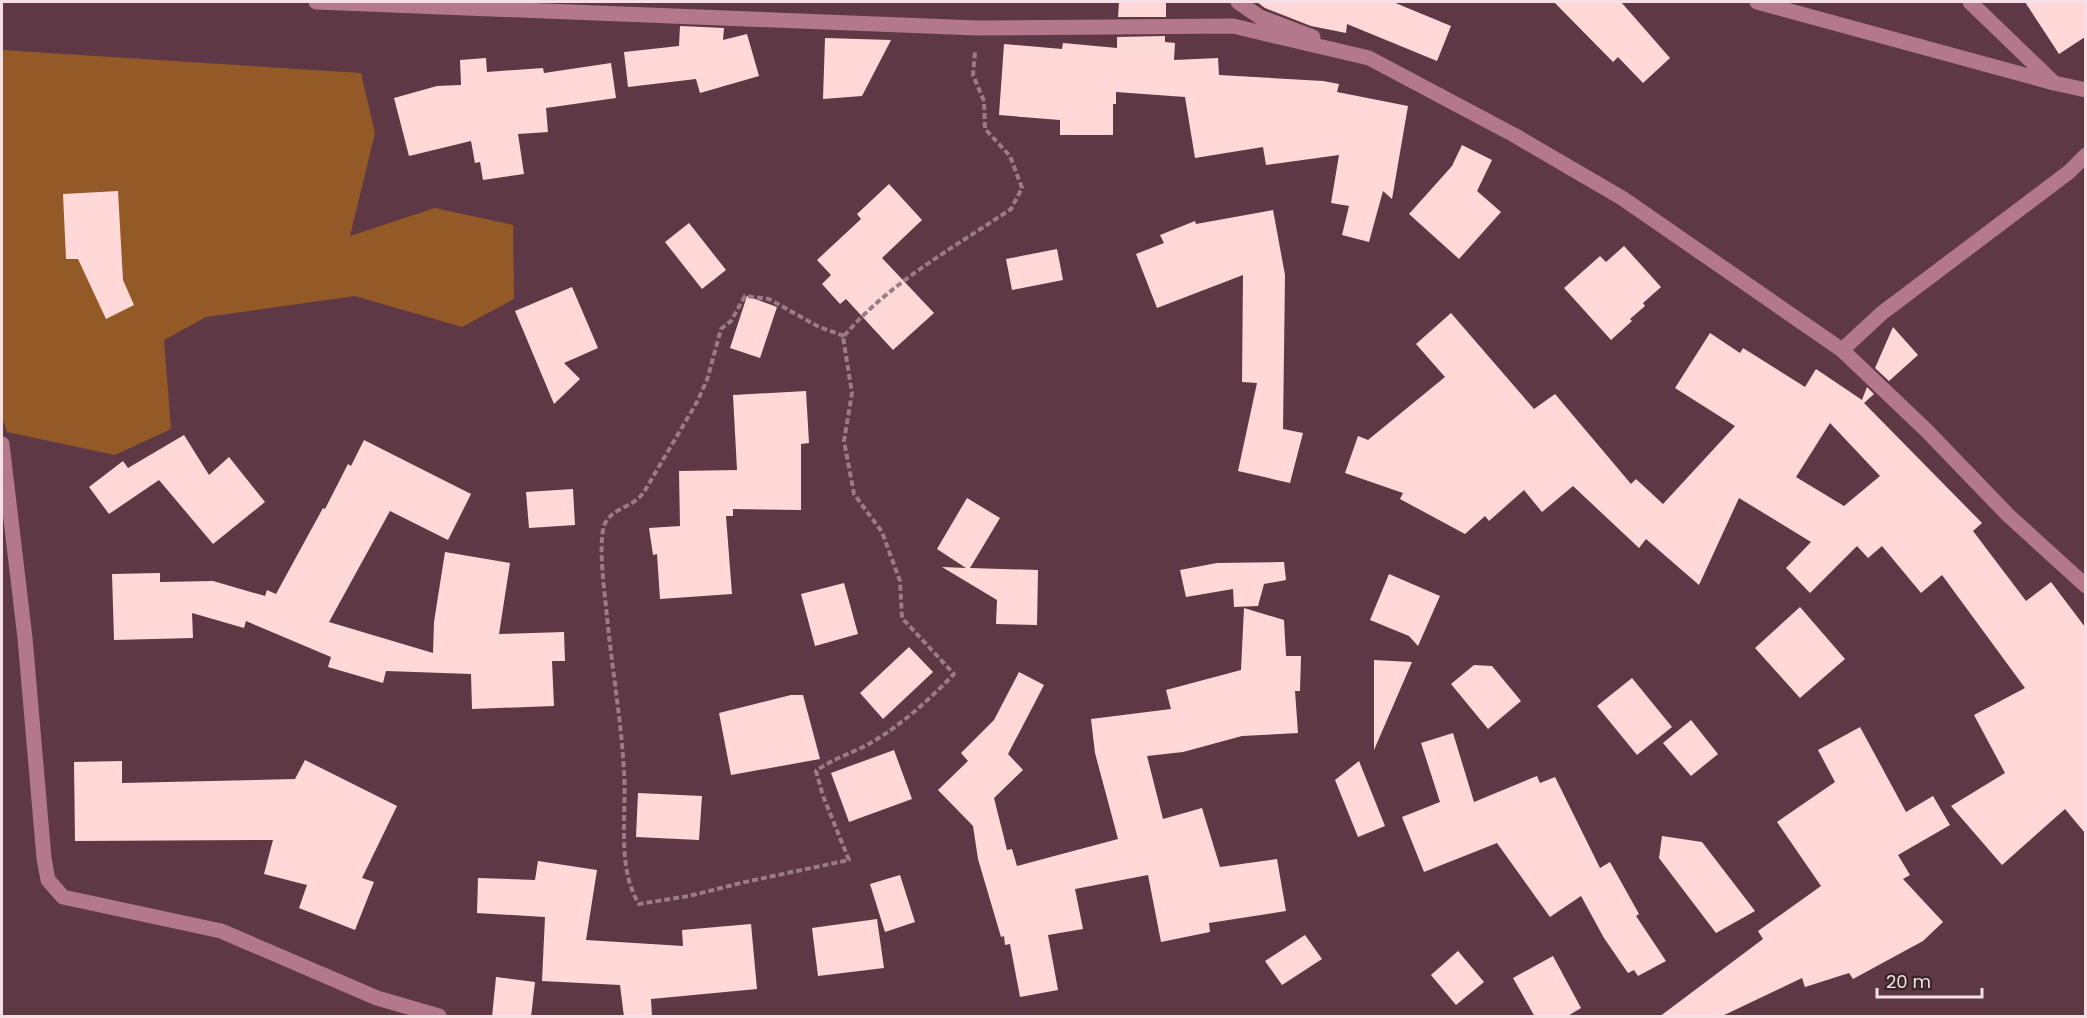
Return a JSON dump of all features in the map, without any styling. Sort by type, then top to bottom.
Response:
[{"type":"street","points":[[316,2],[977,28],[1233,26],[1369,58]]},
{"type":"street","points":[[1238,2],[1260,17],[1369,58],[1514,135],[1622,198],[1842,350],[1927,431],[2008,515],[2085,586]]},
{"type":"street","points":[[1757,2],[2085,90]]},
{"type":"street","points":[[1970,2],[2054,83]]},
{"type":"street","points":[[1842,350],[1882,313],[2069,172],[2085,154]]},
{"type":"street","points":[[2,444],[25,638],[44,858],[48,880],[63,897],[221,931],[378,999],[439,1017]]},
{"type":"path","points":[[844,336],[886,292],[1011,209],[1022,188],[1010,156],[985,129],[984,101],[973,75],[977,28]]},
{"type":"path","points":[[745,296],[769,299],[819,327],[844,336],[852,393],[844,441],[854,494],[882,532],[900,581],[902,618],[954,674],[922,704],[868,745],[816,771],[823,796],[849,860],[715,888],[689,897],[639,904],[629,888],[624,857],[626,815],[624,770],[602,582],[604,525],[616,510],[637,502],[644,492],[697,402],[707,380],[721,330],[731,321],[745,296]]},
{"type":"shaded area","points":[[2,50],[361,73],[375,133],[350,236],[435,208],[513,225],[514,299],[462,327],[355,296],[206,317],[164,340],[171,429],[115,455],[7,432],[2,418]]},
{"type":"building","points":[[1119,2],[1166,2],[1166,17],[1118,17]]},
{"type":"building","points":[[1257,2],[1393,2],[1451,26],[1437,61],[1347,24],[1346,33],[1311,26],[1265,8]]},
{"type":"building","points":[[1554,2],[1621,2],[1670,58],[1643,83],[1618,57],[1613,62]]},
{"type":"building","points":[[2025,2],[2085,2],[2085,37],[2059,54]]},
{"type":"building","points":[[680,26],[724,28],[723,40],[747,34],[759,76],[700,93],[696,79],[628,87],[624,52],[679,46]]},
{"type":"building","points":[[1165,36],[1165,42],[1175,43],[1174,60],[1218,58],[1219,75],[1323,81],[1339,84],[1337,92],[1408,106],[1392,199],[1383,191],[1369,242],[1342,235],[1349,206],[1331,203],[1339,155],[1266,165],[1263,147],[1195,158],[1185,97],[1116,92],[1116,104],[1113,104],[1113,135],[1060,135],[1060,120],[999,115],[1004,44],[1062,49],[1063,43],[1117,48],[1117,37]]},
{"type":"building","points":[[825,38],[891,40],[862,96],[823,99]]},
{"type":"building","points":[[486,58],[487,72],[543,68],[544,73],[611,63],[616,98],[546,108],[548,132],[518,134],[524,174],[483,180],[480,162],[475,163],[471,141],[409,156],[394,98],[437,86],[461,85],[460,60]]},
{"type":"building","points":[[1462,145],[1492,160],[1477,191],[1501,212],[1459,259],[1409,214],[1452,166]]},
{"type":"building","points":[[889,184],[922,220],[882,258],[934,313],[893,350],[846,299],[840,304],[822,284],[831,275],[817,260],[861,219],[857,214]]},
{"type":"building","points":[[118,191],[123,280],[134,305],[106,319],[78,259],[66,259],[63,194]]},
{"type":"building","points":[[1273,210],[1285,275],[1283,429],[1303,433],[1290,483],[1238,471],[1257,383],[1242,382],[1243,275],[1157,308],[1136,254],[1164,243],[1160,235],[1195,221],[1196,224]]},
{"type":"building","points":[[689,223],[726,270],[702,289],[665,242]]},
{"type":"building","points":[[1624,246],[1661,287],[1643,303],[1645,306],[1630,319],[1632,321],[1611,340],[1564,288],[1600,256],[1606,262]]},
{"type":"building","points":[[1057,249],[1063,280],[1012,290],[1006,259]]},
{"type":"building","points":[[572,287],[598,348],[564,363],[580,379],[554,404],[515,311]]},
{"type":"building","points":[[747,296],[777,307],[760,358],[730,348]]},
{"type":"building","points":[[1451,313],[1534,409],[1555,394],[1631,484],[1636,479],[1663,504],[1735,426],[1675,388],[1710,333],[1740,353],[1743,348],[1805,387],[1816,369],[1862,400],[1867,387],[1874,394],[1864,403],[1982,523],[1973,531],[2026,601],[2051,582],[2085,627],[2085,833],[2065,809],[2002,865],[1951,806],[2005,773],[1974,715],[2025,688],[1942,575],[1921,593],[1882,546],[1868,558],[1857,546],[1810,593],[1786,568],[1811,542],[1739,498],[1699,585],[1646,539],[1639,548],[1573,486],[1542,512],[1524,490],[1489,521],[1485,516],[1465,534],[1400,499],[1403,493],[1345,473],[1358,436],[1368,440],[1445,377],[1416,344]],"holes":[[[1830,423],[1880,476],[1844,506],[1796,477]]]},
{"type":"building","points":[[1893,327],[1918,355],[1889,381],[1875,368]]},
{"type":"building","points":[[806,391],[809,443],[801,444],[801,510],[733,509],[733,516],[726,516],[732,594],[660,599],[657,554],[653,555],[649,528],[680,526],[679,471],[737,470],[733,395]]},
{"type":"building","points":[[184,435],[209,475],[229,457],[265,502],[213,544],[159,480],[109,514],[89,487],[123,461],[128,468]]},
{"type":"building","points":[[364,440],[471,494],[448,540],[390,511],[329,622],[433,653],[434,622],[445,552],[510,563],[499,634],[564,632],[565,661],[552,661],[554,706],[472,709],[471,674],[386,671],[383,683],[328,667],[331,657],[246,621],[244,628],[192,613],[193,638],[114,640],[112,574],[160,573],[160,582],[213,581],[265,596],[267,590],[276,594],[348,464],[351,466]]},
{"type":"building","points":[[573,489],[575,525],[529,528],[526,492]]},
{"type":"building","points":[[967,498],[1000,518],[970,568],[1038,570],[1037,625],[996,624],[997,600],[942,567],[966,568],[937,549]]},
{"type":"building","points":[[1284,562],[1286,580],[1264,584],[1258,606],[1234,607],[1233,589],[1186,597],[1180,570],[1217,563]]},
{"type":"building","points":[[1389,574],[1440,596],[1418,646],[1409,636],[1370,620]]},
{"type":"building","points":[[844,583],[858,634],[815,646],[801,594]]},
{"type":"building","points":[[1800,607],[1845,659],[1800,698],[1755,648]]},
{"type":"building","points":[[1244,608],[1284,620],[1286,656],[1301,656],[1300,691],[1295,691],[1298,733],[1242,736],[1183,752],[1147,756],[1163,819],[1202,808],[1220,867],[1277,859],[1286,911],[1209,923],[1210,932],[1161,942],[1148,875],[1075,889],[1083,929],[1048,935],[1058,990],[1020,997],[1010,944],[1005,945],[1004,936],[1001,937],[978,859],[973,826],[938,790],[968,761],[961,753],[994,720],[1019,672],[1044,685],[1008,754],[1023,770],[994,798],[1007,850],[1012,849],[1017,866],[1118,839],[1095,753],[1091,719],[1171,709],[1166,690],[1241,670]]},
{"type":"building","points":[[909,647],[933,672],[883,719],[860,693]]},
{"type":"building","points":[[1374,660],[1412,662],[1374,750]]},
{"type":"building","points":[[1474,665],[1492,666],[1521,701],[1488,729],[1451,684]]},
{"type":"building","points":[[1632,678],[1672,727],[1637,755],[1597,706]]},
{"type":"building","points":[[791,695],[803,695],[820,759],[731,775],[719,713]]},
{"type":"building","points":[[1691,720],[1718,754],[1691,776],[1663,743]]},
{"type":"building","points":[[1860,727],[1906,812],[1933,796],[1950,825],[1898,855],[1910,875],[1903,879],[1943,922],[1923,941],[1853,979],[1849,973],[1805,987],[1802,978],[1720,1017],[1659,1017],[1763,939],[1758,931],[1821,886],[1777,822],[1835,782],[1818,750]]},
{"type":"building","points":[[1453,733],[1474,802],[1537,776],[1540,783],[1555,777],[1600,868],[1610,862],[1639,914],[1636,916],[1666,961],[1638,976],[1634,970],[1628,973],[1604,938],[1581,896],[1550,917],[1497,843],[1424,872],[1402,817],[1440,802],[1421,743]]},
{"type":"building","points":[[894,750],[912,799],[849,822],[831,773]]},
{"type":"building","points":[[305,760],[397,806],[362,878],[374,882],[355,930],[299,908],[307,885],[264,874],[273,840],[75,841],[74,762],[122,761],[122,783],[295,779]]},
{"type":"building","points":[[1359,761],[1385,826],[1358,837],[1335,780]]},
{"type":"building","points":[[638,793],[702,796],[699,840],[636,837]]},
{"type":"building","points":[[1662,836],[1702,842],[1755,911],[1716,933],[1659,858]]},
{"type":"building","points":[[538,861],[597,870],[586,940],[683,946],[682,930],[751,924],[757,989],[651,999],[652,1017],[624,1017],[620,985],[542,981],[545,917],[477,913],[478,878],[535,880]]},
{"type":"building","points":[[900,875],[915,922],[885,932],[870,884]]},
{"type":"building","points":[[877,919],[884,968],[818,976],[812,928]]},
{"type":"building","points":[[1305,935],[1322,959],[1282,985],[1265,961]]},
{"type":"building","points":[[1458,951],[1484,982],[1456,1005],[1431,975]]},
{"type":"building","points":[[1553,956],[1581,1008],[1566,1017],[1535,1017],[1513,978]]},
{"type":"building","points":[[496,977],[535,982],[531,1017],[492,1017]]}]
